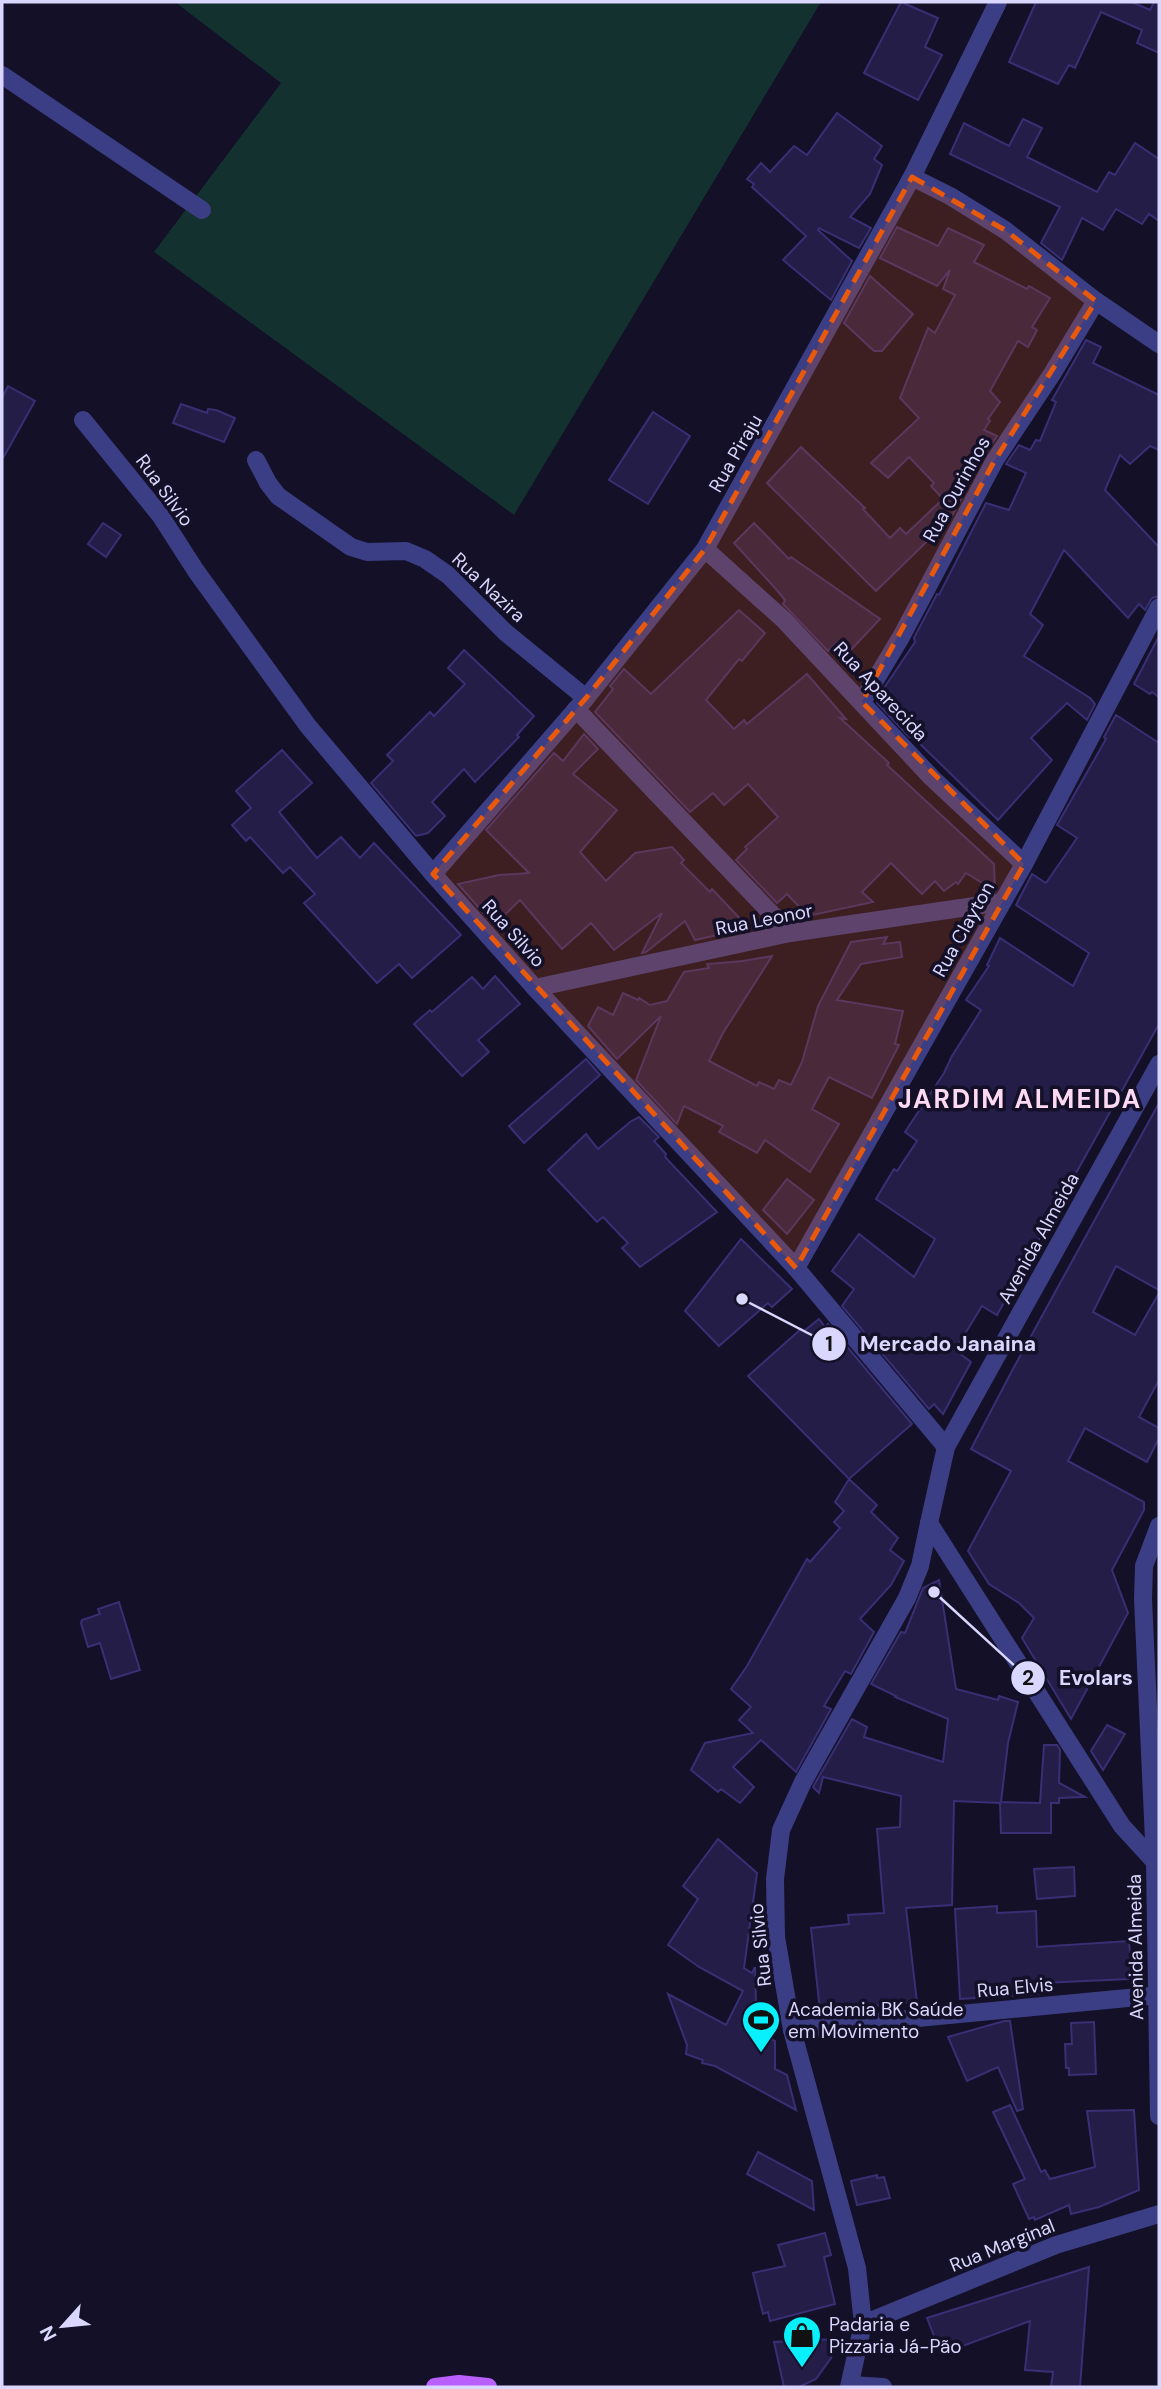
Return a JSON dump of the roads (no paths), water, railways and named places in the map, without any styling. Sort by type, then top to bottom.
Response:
[{"type":"main road","points":[[435,2387],[459,2384],[488,2387]]},
{"type":"street","name":"Rua Piraju","points":[[433,874],[581,704],[705,549],[912,177],[998,2]]},
{"type":"street","points":[[2,75],[202,210]]},
{"type":"street","points":[[912,177],[1005,230],[1096,301],[1159,344]]},
{"type":"street","name":"Rua Ourinhos","points":[[862,702],[901,637],[995,460],[1096,301]]},
{"type":"street","name":"Rua Silvio","points":[[83,420],[160,515],[195,571],[308,726],[433,874],[796,1268],[946,1447]]},
{"type":"street","name":"Rua Nazira","points":[[256,460],[278,496],[351,547],[367,552],[406,551],[425,559],[449,575],[581,704],[790,933]]},
{"type":"street","name":"Rua Aparecida","points":[[705,549],[784,620],[932,778],[1024,864]]},
{"type":"street","name":"Rua Clayton","points":[[796,1268],[1024,864],[1159,607]]},
{"type":"street","name":"Rua Leonor","points":[[536,988],[790,933],[1002,902]]},
{"type":"street","name":"Avenida Almeida","points":[[1159,1064],[946,1447],[929,1523],[1122,1826],[1155,1862],[1159,2116]]},
{"type":"street","name":"Rua Silvio","points":[[850,2386],[863,2324],[856,2268],[792,2030],[776,1937],[775,1879],[781,1830],[803,1782],[907,1598],[920,1566],[929,1523]]},
{"type":"street","points":[[1155,1862],[1143,1599],[1144,1566],[1159,1527]]},
{"type":"street","name":"Rua Elvis","points":[[792,2030],[1158,1995]]},
{"type":"street","name":"Rua Marginal","points":[[863,2324],[1056,2245],[1159,2214]]},
{"type":"street","points":[[850,2386],[883,2387]]},
{"type":"place","name":"Mercado Janaina","points":[[742,1299]]},
{"type":"place","name":"Evolars","points":[[934,1592]]},
{"type":"place","name":"Academia BK Saúde em Movimento","points":[[761,2054]]},
{"type":"place","name":"Padaria e Pizzaria Já-Pão","points":[[802,2369]]},
{"type":"district","name":"JARDIM ALMEIDA","points":[[1020,1099]]}]
